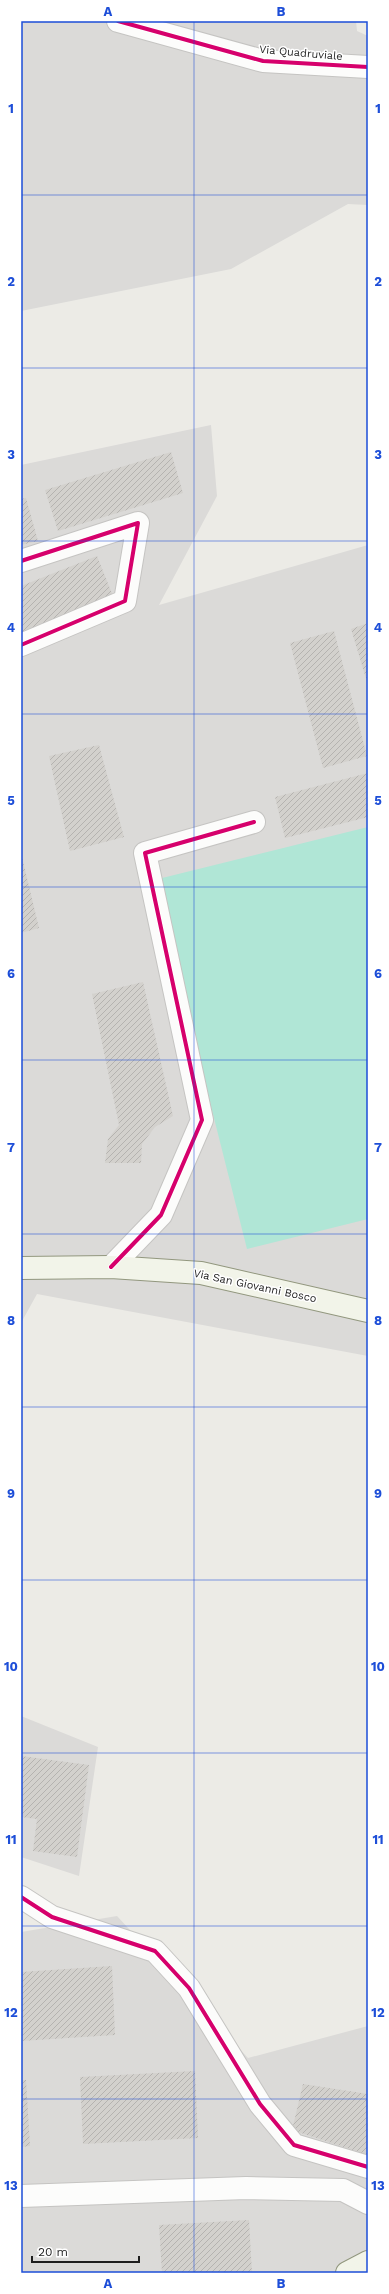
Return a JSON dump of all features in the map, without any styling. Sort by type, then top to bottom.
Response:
[{"type":"street","name":"Via Quadruviale","points":[[118,21],[263,61],[368,68]]},
{"type":"street","points":[[21,561],[138,523],[125,601],[21,646]]},
{"type":"street","points":[[111,1267],[161,1215],[202,1120],[145,853],[254,822]]},
{"type":"street","name":"Via San Giovanni Bosco","points":[[21,1268],[111,1267],[201,1273],[368,1311]]},
{"type":"street","points":[[21,1897],[52,1917],[155,1951],[189,1988],[260,2104],[294,2145],[368,2167]]},
{"type":"street","points":[[21,2196],[246,2188],[336,2189],[343,2190],[368,2203]]},
{"type":"street","points":[[347,2273],[368,2262]]},
{"type":"shaded area","points":[[21,21],[356,21],[357,31],[368,36],[368,205],[348,204],[231,269],[21,311]]},
{"type":"shaded area","points":[[211,425],[217,496],[159,605],[368,545],[368,1356],[37,1294],[21,1323],[21,465]]},
{"type":"shaded area","points":[[21,1716],[98,1747],[79,1876],[21,1857]]},
{"type":"shaded area","points":[[117,1916],[248,2058],[368,2026],[368,2273],[21,2273],[21,1932]]},
{"type":"green space","points":[[368,827],[368,1219],[247,1249],[154,880]]},
{"type":"building","points":[[171,452],[183,493],[58,531],[45,490]]},
{"type":"building","points":[[26,498],[38,541],[21,545],[21,499]]},
{"type":"building","points":[[97,556],[113,596],[21,633],[21,586]]},
{"type":"building","points":[[368,623],[368,685],[351,629]]},
{"type":"building","points":[[334,631],[367,756],[323,768],[290,643]]},
{"type":"building","points":[[99,745],[124,837],[70,851],[49,756]]},
{"type":"building","points":[[368,773],[368,817],[285,838],[275,797]]},
{"type":"building","points":[[21,853],[39,928],[21,933]]},
{"type":"building","points":[[143,982],[173,1116],[155,1127],[142,1144],[141,1163],[105,1163],[108,1139],[119,1125],[92,994]]},
{"type":"building","points":[[21,1756],[89,1765],[77,1857],[33,1851],[37,1819],[21,1817]]},
{"type":"building","points":[[112,1966],[115,2035],[21,2041],[21,1972]]},
{"type":"building","points":[[195,2071],[198,2138],[83,2144],[80,2077]]},
{"type":"building","points":[[21,2080],[26,2080],[30,2146],[21,2147]]},
{"type":"building","points":[[303,2084],[368,2094],[368,2155],[292,2130]]},
{"type":"building","points":[[249,2220],[252,2273],[162,2273],[159,2225]]},
{"type":"cycle path","points":[[118,21],[263,61],[368,67]]},
{"type":"cycle path","points":[[21,561],[138,523],[125,601],[21,645]]},
{"type":"cycle path","points":[[111,1267],[161,1215],[202,1120],[145,853],[254,822]]},
{"type":"cycle path","points":[[21,1897],[52,1917],[155,1951],[189,1988],[260,2104],[294,2145],[368,2167]]}]
